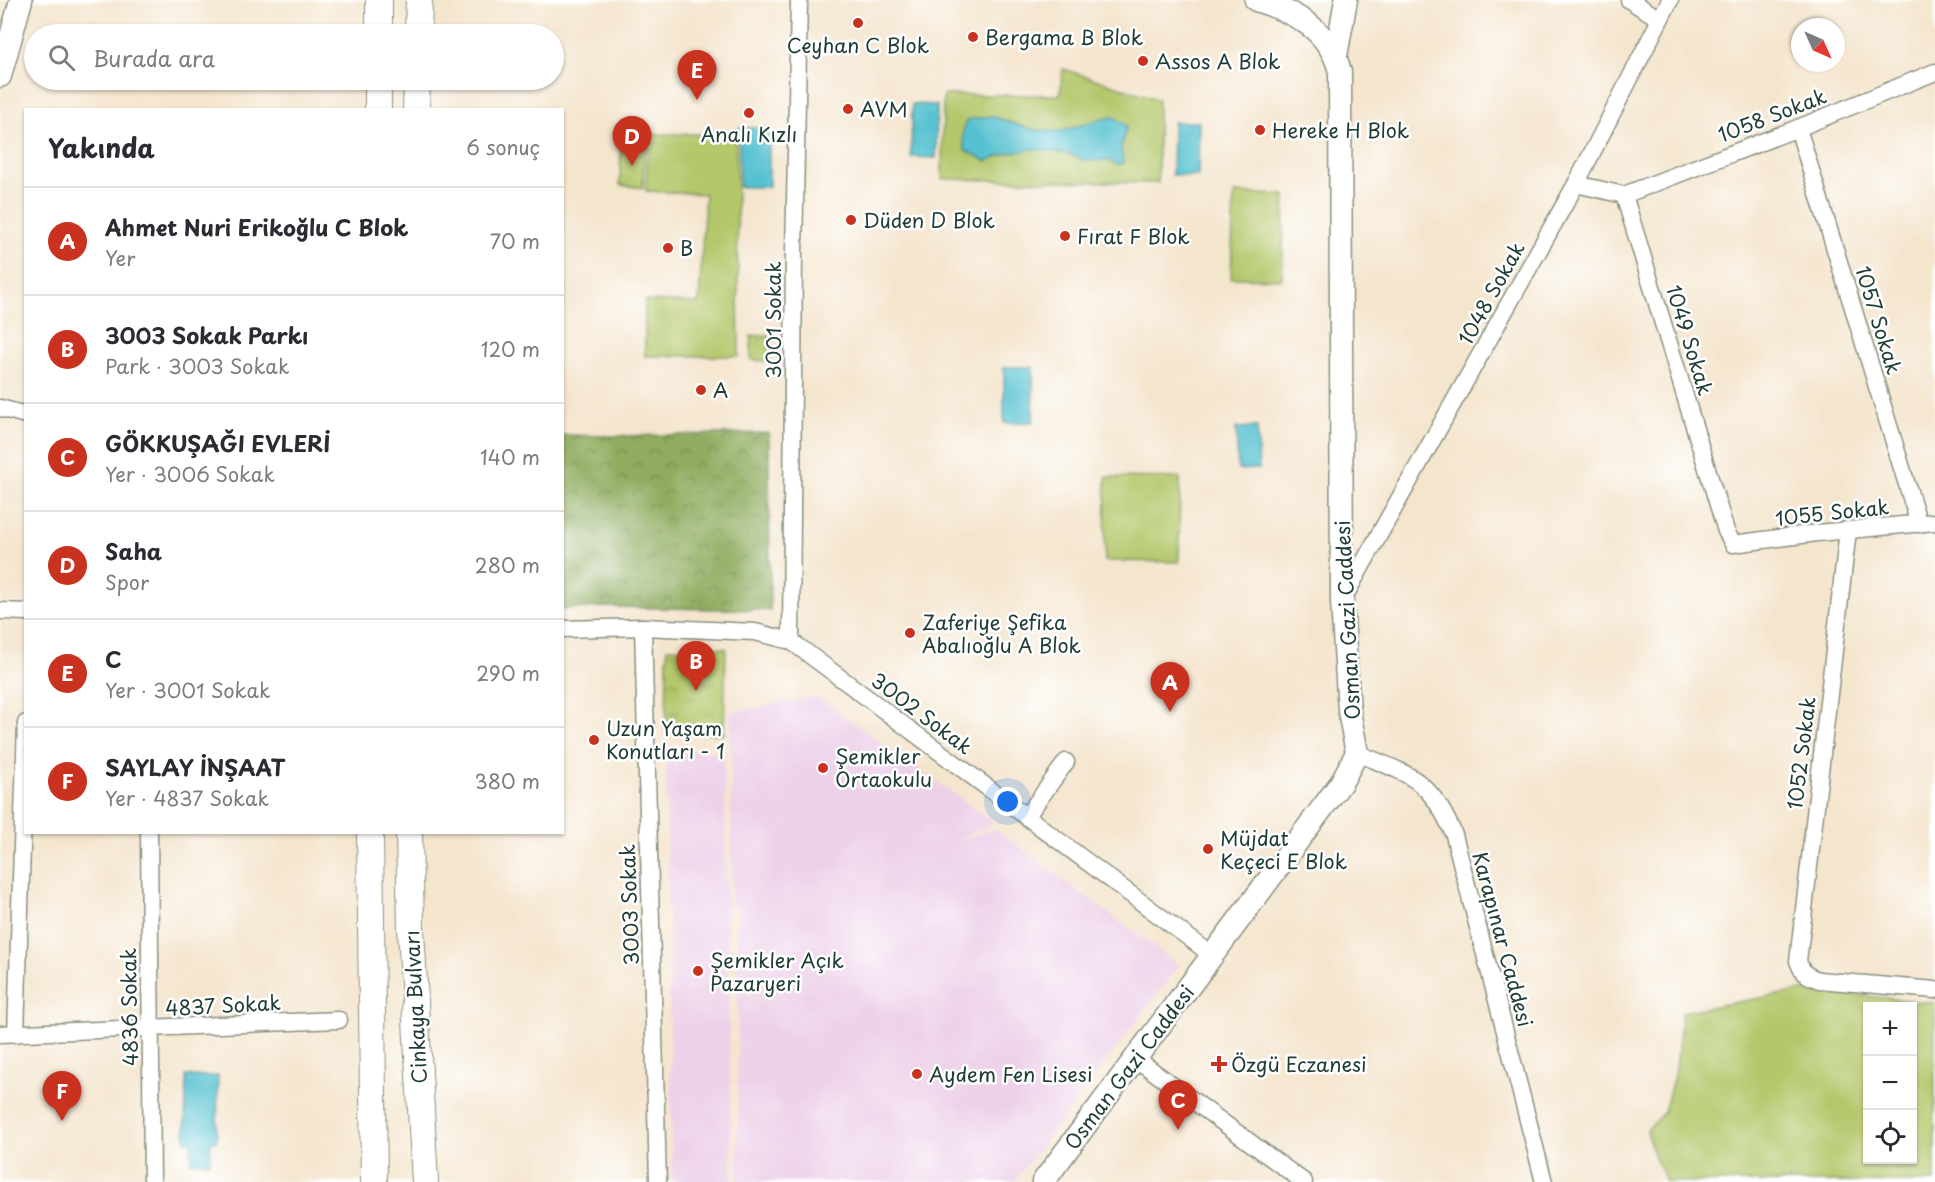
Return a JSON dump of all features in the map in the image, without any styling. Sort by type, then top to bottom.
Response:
[{"type":"main road","points":[[379,0],[379,24]]},
{"type":"main road","points":[[418,24],[419,0]]},
{"type":"main road","points":[[378,90],[378,108]]},
{"type":"main road","points":[[416,108],[417,90]]},
{"type":"main road","name":"Cinkaya Bulvarı","points":[[370,834],[374,1182]]},
{"type":"main road","name":"Cinkaya Bulvarı","points":[[409,834],[411,930],[425,1182]]},
{"type":"street","points":[[0,76],[21,0]]},
{"type":"street","name":"3001 Sokak","points":[[791,641],[799,0]]},
{"type":"street","points":[[1256,0],[1286,9],[1295,15],[1317,32],[1336,56]]},
{"type":"street","points":[[1336,56],[1346,0]]},
{"type":"street","points":[[1629,0],[1660,19]]},
{"type":"street","name":"1048 Sokak","points":[[1342,602],[1576,184],[1670,0]]},
{"type":"street","name":"Osman Gazi Caddesi","points":[[1043,1182],[1341,783],[1357,753],[1349,711],[1342,602],[1340,72],[1336,56]]},
{"type":"street","name":"1058 Sokak","points":[[1624,195],[1935,72]]},
{"type":"street","name":"1057 Sokak","points":[[1798,128],[1927,523]]},
{"type":"street","points":[[1576,184],[1624,195]]},
{"type":"street","name":"1049 Sokak","points":[[1624,195],[1726,531],[1733,544]]},
{"type":"street","points":[[0,408],[24,414]]},
{"type":"street","name":"1055 Sokak","points":[[1733,544],[1927,523]]},
{"type":"street","name":"1052 Sokak","points":[[1848,530],[1798,962],[1801,971],[1819,980],[1935,990]]},
{"type":"street","points":[[0,611],[24,612]]},
{"type":"street","name":"3002 Sokak","points":[[564,629],[642,627],[756,633],[791,641],[1212,955]]},
{"type":"street","name":"3003 Sokak","points":[[642,627],[658,1182]]},
{"type":"street","name":"Karapınar Caddesi","points":[[1357,753],[1418,781],[1434,796],[1444,811],[1454,835],[1544,1182]]},
{"type":"street","points":[[8,1034],[24,758]]},
{"type":"street","points":[[1026,817],[1066,762]]},
{"type":"street","name":"4836 Sokak","points":[[149,834],[152,1182]]},
{"type":"street","name":"4837 Sokak","points":[[8,1034],[150,1030],[339,1020]]},
{"type":"street","points":[[1135,1058],[1304,1182]]},
{"type":"shaded area","name":"Aydem Fen Lisesi","points":[[817,697],[995,823],[953,841],[995,829],[1179,965],[1014,1182],[738,1182],[737,907],[746,904],[732,907],[730,712]]},
{"type":"shaded area","name":"Şemikler Açık Pazaryeri","points":[[677,751],[724,753],[732,1182],[672,1182],[666,761]]},
{"type":"green space","points":[[1063,69],[1158,99],[1158,183],[942,179],[943,95],[1060,95]]},
{"type":"green space","points":[[621,132],[645,134],[643,188],[620,185]]},
{"type":"green space","points":[[648,134],[736,134],[739,356],[645,356],[645,301],[699,303],[705,194],[646,191]]},
{"type":"green space","points":[[1234,193],[1285,195],[1282,279],[1231,278]]},
{"type":"green space","points":[[769,335],[769,361],[751,360],[751,336]]},
{"type":"green space","points":[[769,433],[770,610],[604,607],[564,609],[564,435]]},
{"type":"green space","points":[[1106,477],[1180,478],[1179,562],[1105,561]]},
{"type":"green space","points":[[667,648],[726,648],[724,734],[666,733]]},
{"type":"green space","points":[[1806,990],[1935,1003],[1935,1182],[1666,1182],[1651,1148],[1647,1130],[1664,1112],[1676,1068],[1682,1012]]},
{"type":"water","points":[[912,104],[937,105],[936,158],[911,157]]},
{"type":"water","points":[[992,116],[1027,128],[1046,131],[1065,130],[1114,117],[1127,126],[1121,146],[1123,163],[1118,165],[1107,160],[1088,161],[1068,154],[1035,149],[1008,153],[986,161],[965,150],[963,131],[967,120]]},
{"type":"water","points":[[1173,122],[1199,122],[1198,176],[1172,175]]},
{"type":"water","points":[[739,128],[769,128],[769,187],[739,187]]},
{"type":"water","points":[[1004,367],[1033,367],[1033,422],[1004,423]]},
{"type":"water","points":[[1257,427],[1259,469],[1238,470],[1236,428]]},
{"type":"water","points":[[186,1076],[218,1076],[217,1141],[211,1141],[210,1162],[191,1162],[191,1141],[185,1141]]},
{"type":"place","name":"Ceyhan C Blok","points":[[858,23]]},
{"type":"place","name":"Bergama B Blok","points":[[973,37]]},
{"type":"place","name":"Assos A Blok","points":[[1143,61]]},
{"type":"place","name":"C","points":[[697,100]]},
{"type":"place","name":"AVM","points":[[848,109]]},
{"type":"place","name":"Analı Kızlı","points":[[749,113]]},
{"type":"place","name":"Hereke H Blok","points":[[1260,130]]},
{"type":"place","name":"Saha","points":[[632,166]]},
{"type":"place","name":"Düden D Blok","points":[[851,220]]},
{"type":"place","name":"Fırat F Blok","points":[[1065,236]]},
{"type":"place","name":"B","points":[[668,248]]},
{"type":"place","name":"A","points":[[701,390]]},
{"type":"place","name":"Zaferiye Şefika Abalıoğlu A Blok","points":[[910,633]]},
{"type":"place","name":"3003 Sokak Parkı","points":[[696,691]]},
{"type":"place","name":"Ahmet Nuri Erikoğlu C Blok","points":[[1170,712]]},
{"type":"place","name":"Uzun Yaşam Konutları - 1","points":[[594,740]]},
{"type":"place","name":"Şemikler Ortaokulu","points":[[823,768]]},
{"type":"place","name":"Müjdat Keçeci E Blok","points":[[1208,849]]},
{"type":"place","name":"Şemikler Açık Pazaryeri","points":[[698,971]]},
{"type":"place","name":"Özgü Eczanesi","points":[[1219,1064]]},
{"type":"place","name":"Aydem Fen Lisesi","points":[[917,1074]]},
{"type":"place","name":"SAYLAY İNŞAAT","points":[[62,1121]]},
{"type":"place","name":"GÖKKUŞAĞI EVLERİ","points":[[1178,1130]]}]
